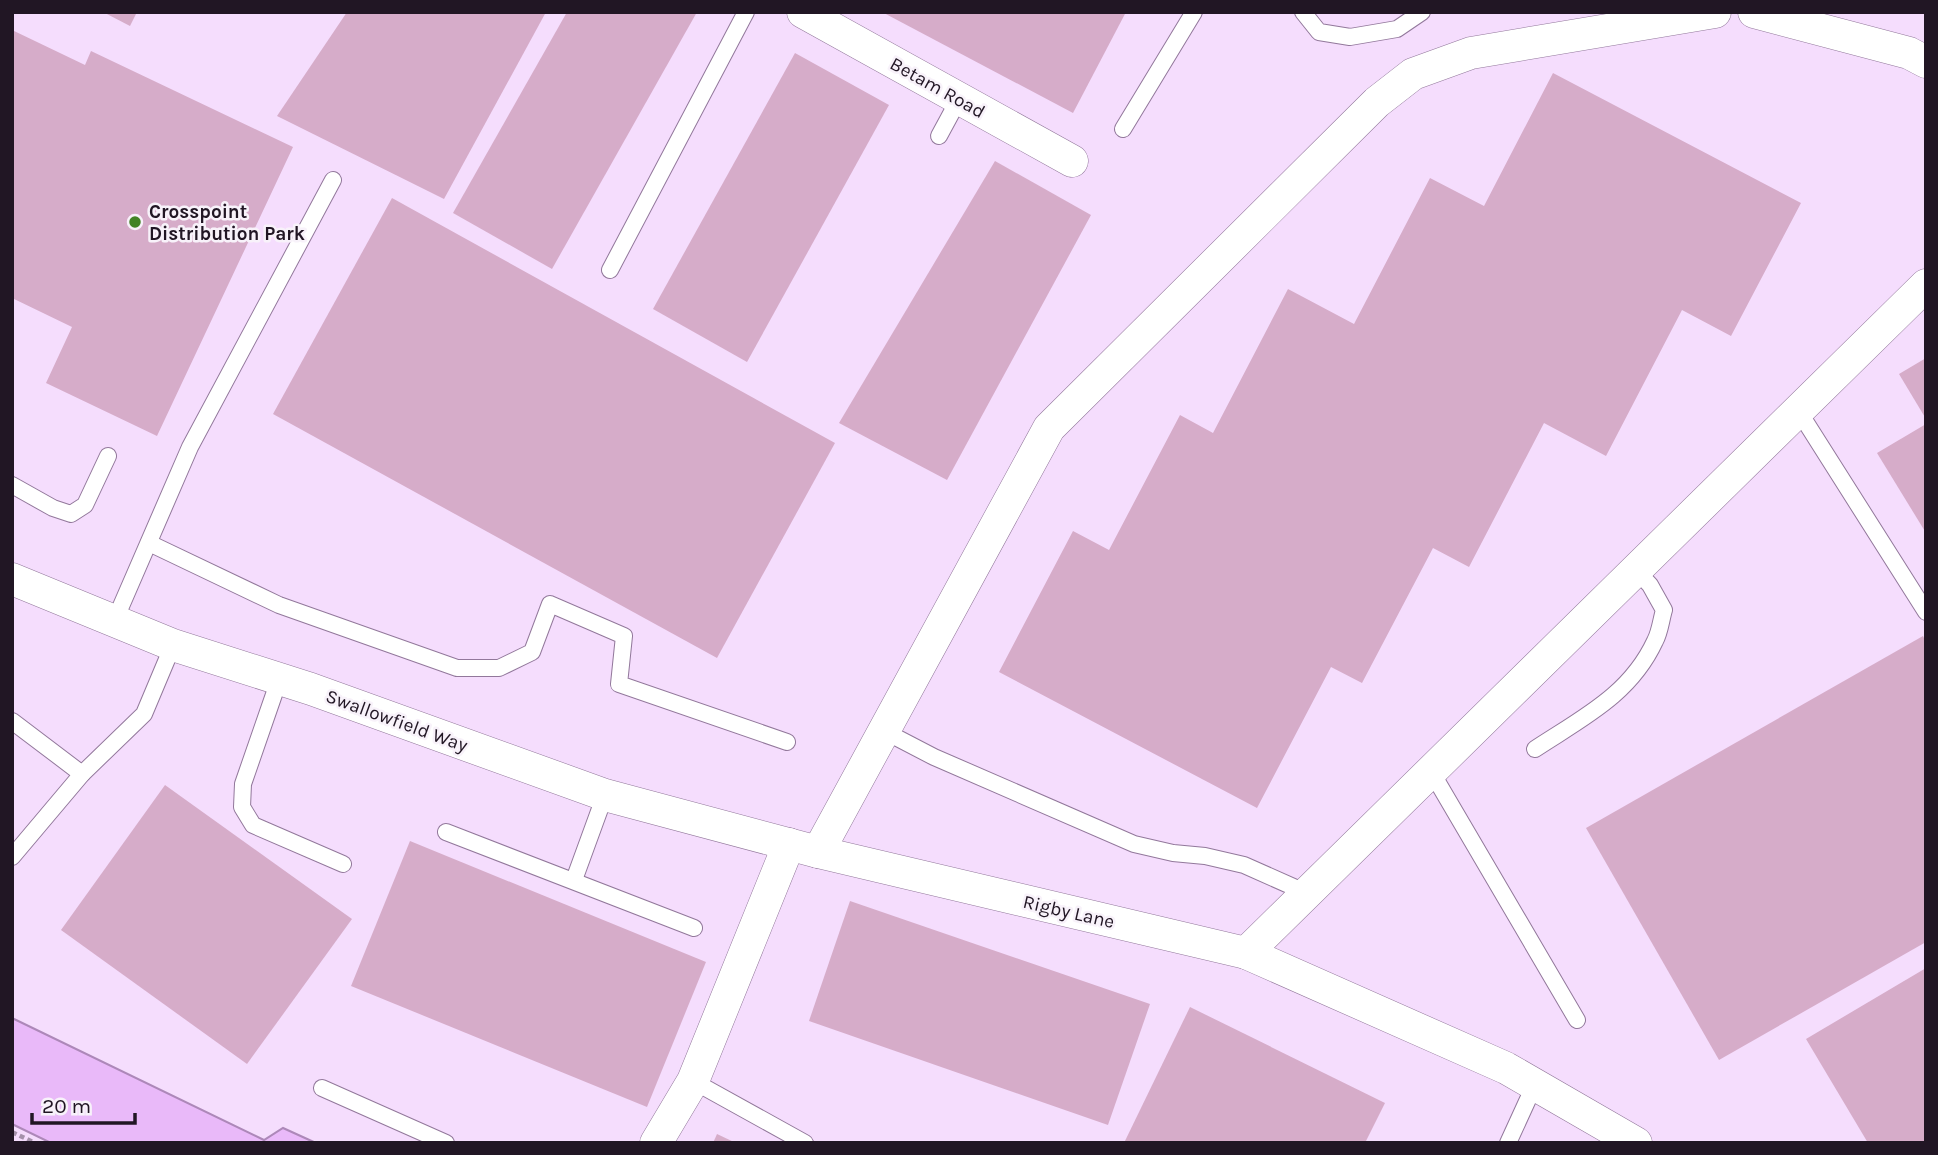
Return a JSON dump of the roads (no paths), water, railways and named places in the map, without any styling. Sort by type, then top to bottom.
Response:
[{"type":"street","name":"Betam Road","points":[[803,12],[1072,161]]},
{"type":"street","points":[[656,1143],[692,1081],[803,848],[884,731],[1049,428],[1377,102],[1413,74],[1471,53],[1715,12]]},
{"type":"street","points":[[1754,12],[1909,54],[1926,62]]},
{"type":"street","points":[[1246,953],[1926,285]]},
{"type":"street","name":"Swallowfield Way","points":[[12,579],[173,645],[605,795],[803,848]]},
{"type":"street","name":"Rigby Lane","points":[[803,848],[1246,953],[1506,1068],[1636,1143]]},
{"type":"lane","points":[[610,270],[746,12]]},
{"type":"lane","points":[[1123,129],[1194,12]]},
{"type":"lane","points":[[1303,12],[1319,32],[1350,37],[1397,29],[1422,12]]},
{"type":"lane","points":[[939,136],[959,99]]},
{"type":"lane","points":[[115,620],[190,447],[333,180]]},
{"type":"lane","points":[[1798,410],[1926,612]]},
{"type":"lane","points":[[12,485],[52,508],[71,514],[85,505],[108,456]]},
{"type":"lane","points":[[149,543],[279,605],[457,668],[499,668],[532,652],[550,604],[624,636],[619,684],[787,742]]},
{"type":"lane","points":[[1535,749],[1613,698],[1640,669],[1657,639],[1664,610],[1650,585],[1636,570]]},
{"type":"lane","points":[[12,857],[82,774],[144,714],[173,645]]},
{"type":"lane","points":[[279,680],[243,784],[242,807],[253,825],[343,864]]},
{"type":"lane","points":[[12,721],[82,774]]},
{"type":"lane","points":[[884,731],[934,757],[1134,844],[1244,865],[1307,892]]},
{"type":"lane","points":[[1431,771],[1577,1020]]},
{"type":"lane","points":[[574,880],[605,795]]},
{"type":"lane","points":[[446,832],[694,928]]},
{"type":"lane","points":[[692,1081],[805,1143]]},
{"type":"lane","points":[[1507,1143],[1535,1084]]},
{"type":"lane","points":[[322,1088],[446,1143]]},
{"type":"place","name":"Crosspoint Distribution Park","points":[[135,222]]}]
